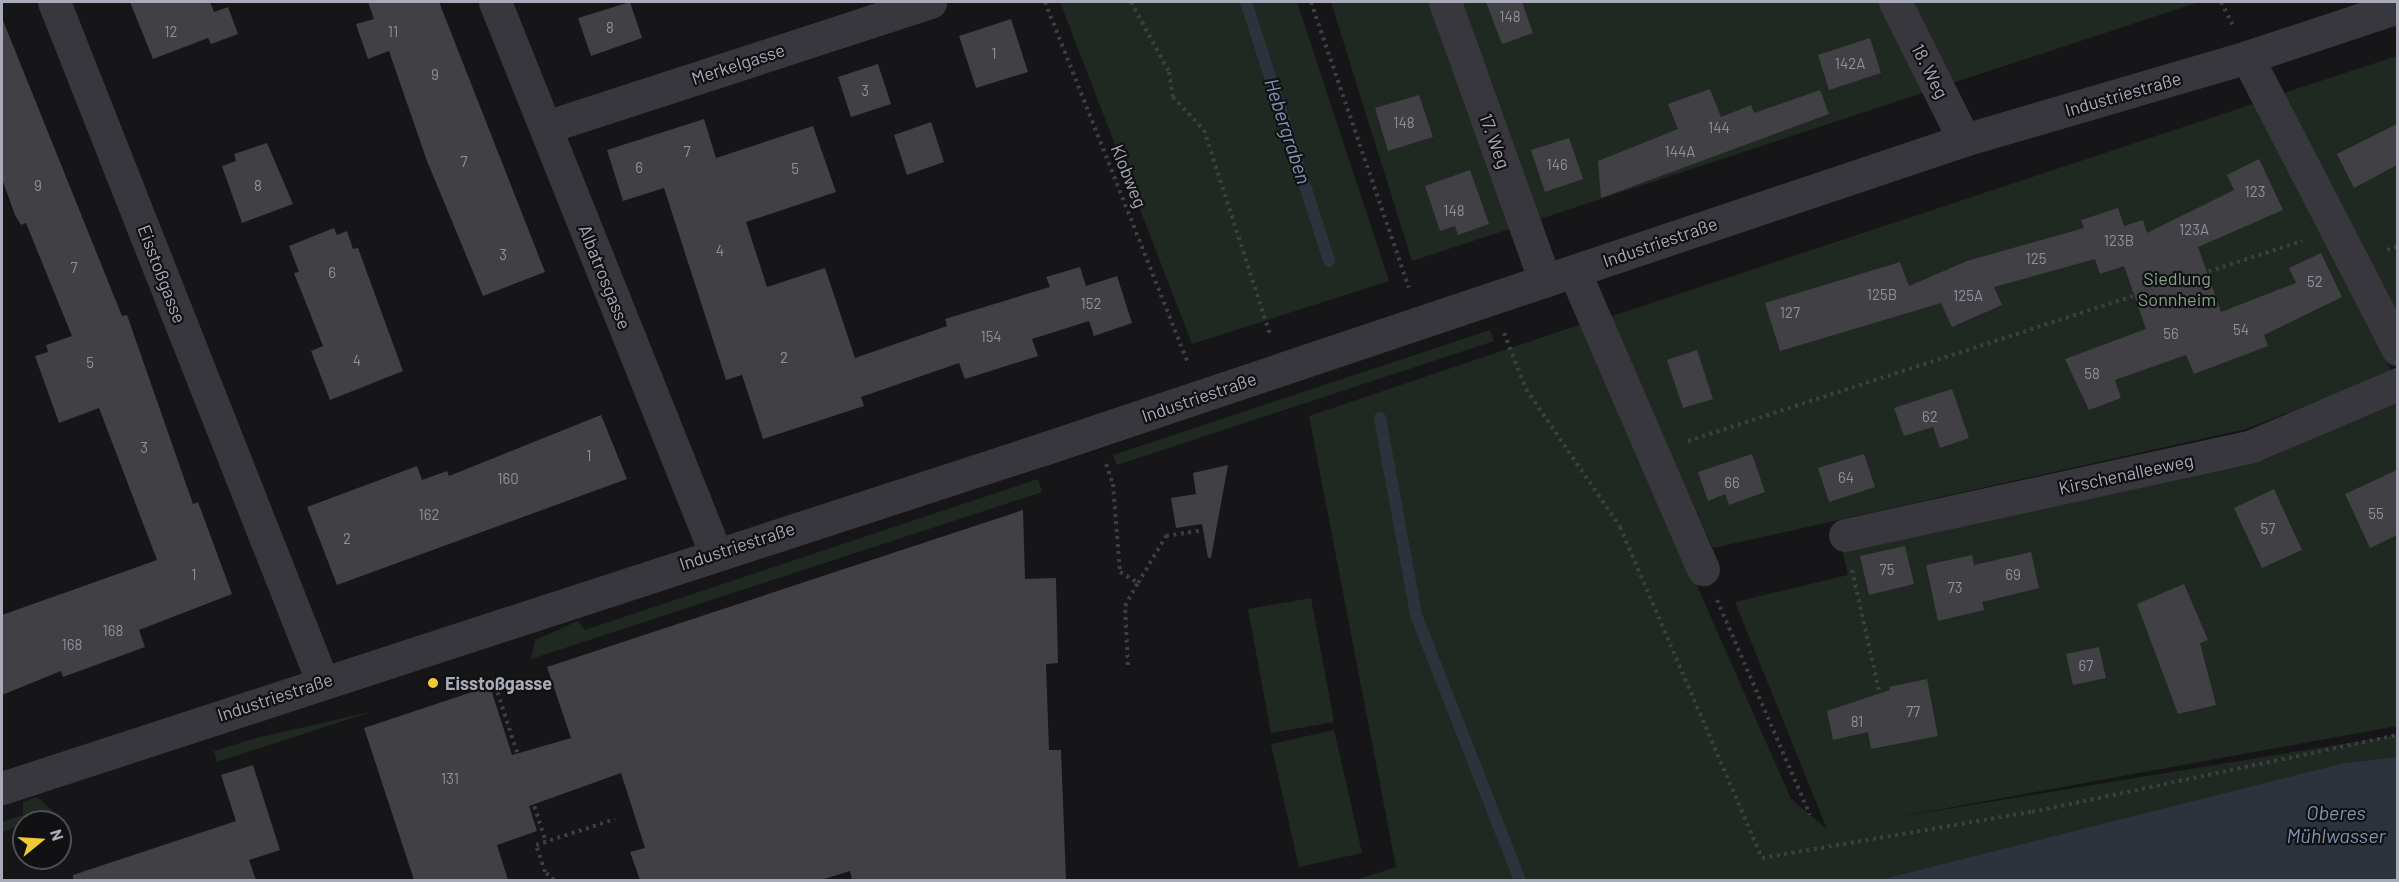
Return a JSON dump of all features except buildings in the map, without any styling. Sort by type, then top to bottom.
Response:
[{"type":"street","name":"Eisstoßgasse","points":[[54,2],[322,681]]},
{"type":"street","name":"Albatrosgasse","points":[[495,2],[715,552]]},
{"type":"street","name":"Merkelgasse","points":[[546,127],[930,2]]},
{"type":"street","name":"17. Weg","points":[[1445,2],[1560,276],[1653,452],[1703,569]]},
{"type":"street","name":"18. Weg","points":[[1895,2],[1965,140]]},
{"type":"street","name":"Industriestraße","points":[[2,788],[715,552],[1095,432],[1965,140],[2247,57],[2397,7]]},
{"type":"street","points":[[2247,57],[2397,350]]},
{"type":"street","name":"Kirschenalleeweg","points":[[1845,535],[2252,446],[2397,384]]},
{"type":"path","name":"Klobweg","points":[[1045,2],[1187,361]]},
{"type":"path","points":[[1131,2],[1169,72],[1173,97],[1204,130],[1270,335]]},
{"type":"path","points":[[1311,2],[1421,323]]},
{"type":"path","points":[[2221,2],[2226,12]]},
{"type":"path","points":[[1653,452],[2335,230]]},
{"type":"path","points":[[1491,299],[1526,389],[1620,527],[1762,858],[2032,812],[2397,735]]},
{"type":"path","points":[[1095,432],[1113,483],[1120,572],[1138,583]]},
{"type":"path","points":[[1128,665],[1125,606],[1166,536],[1203,530]]},
{"type":"path","points":[[1845,535],[1880,695]]},
{"type":"path","points":[[1703,569],[1810,814]]},
{"type":"path","points":[[493,678],[546,842]]},
{"type":"path","points":[[554,880],[545,872],[536,845],[615,819]]},
{"type":"green space","points":[[1060,2],[1297,2],[1389,281],[1192,344]]},
{"type":"green space","points":[[1331,2],[2199,2],[1412,261]]},
{"type":"green space","points":[[2397,56],[2397,328],[2281,94]]},
{"type":"green space","name":"Siedlung Sonnheim","points":[[2259,102],[2392,372],[2246,429],[1713,548],[1609,317]]},
{"type":"green space","points":[[1582,324],[1791,799],[1827,829],[1735,602],[1848,575],[1842,549],[2263,460],[2397,402],[2397,726],[1892,818],[2397,735],[2397,757],[2344,763],[1879,880],[1356,880],[1396,867],[1309,416]]},
{"type":"green space","points":[[1490,330],[1494,341],[1117,465],[1113,455]]},
{"type":"green space","points":[[1038,479],[1042,492],[531,659],[535,640],[578,621],[585,630]]},
{"type":"green space","points":[[1311,598],[1334,722],[1271,733],[1248,609]]},
{"type":"green space","points":[[374,711],[217,762],[214,751],[256,738]]},
{"type":"green space","points":[[1334,730],[1362,853],[1299,867],[1271,744]]},
{"type":"green space","points":[[37,797],[52,810],[23,810],[23,802]]},
{"type":"green space","points":[[12,819],[12,829],[2,832],[2,822]]},
{"type":"water","name":"Oberes Mühlwasser","points":[[2397,757],[2397,880],[1879,880],[2344,763]]},
{"type":"waterway","name":"Hebergraben","points":[[1246,2],[1329,261]]},
{"type":"waterway","points":[[1380,418],[1416,615],[1520,880]]},
{"type":"place","name":"Eisstoßgasse","points":[[433,683]]}]
